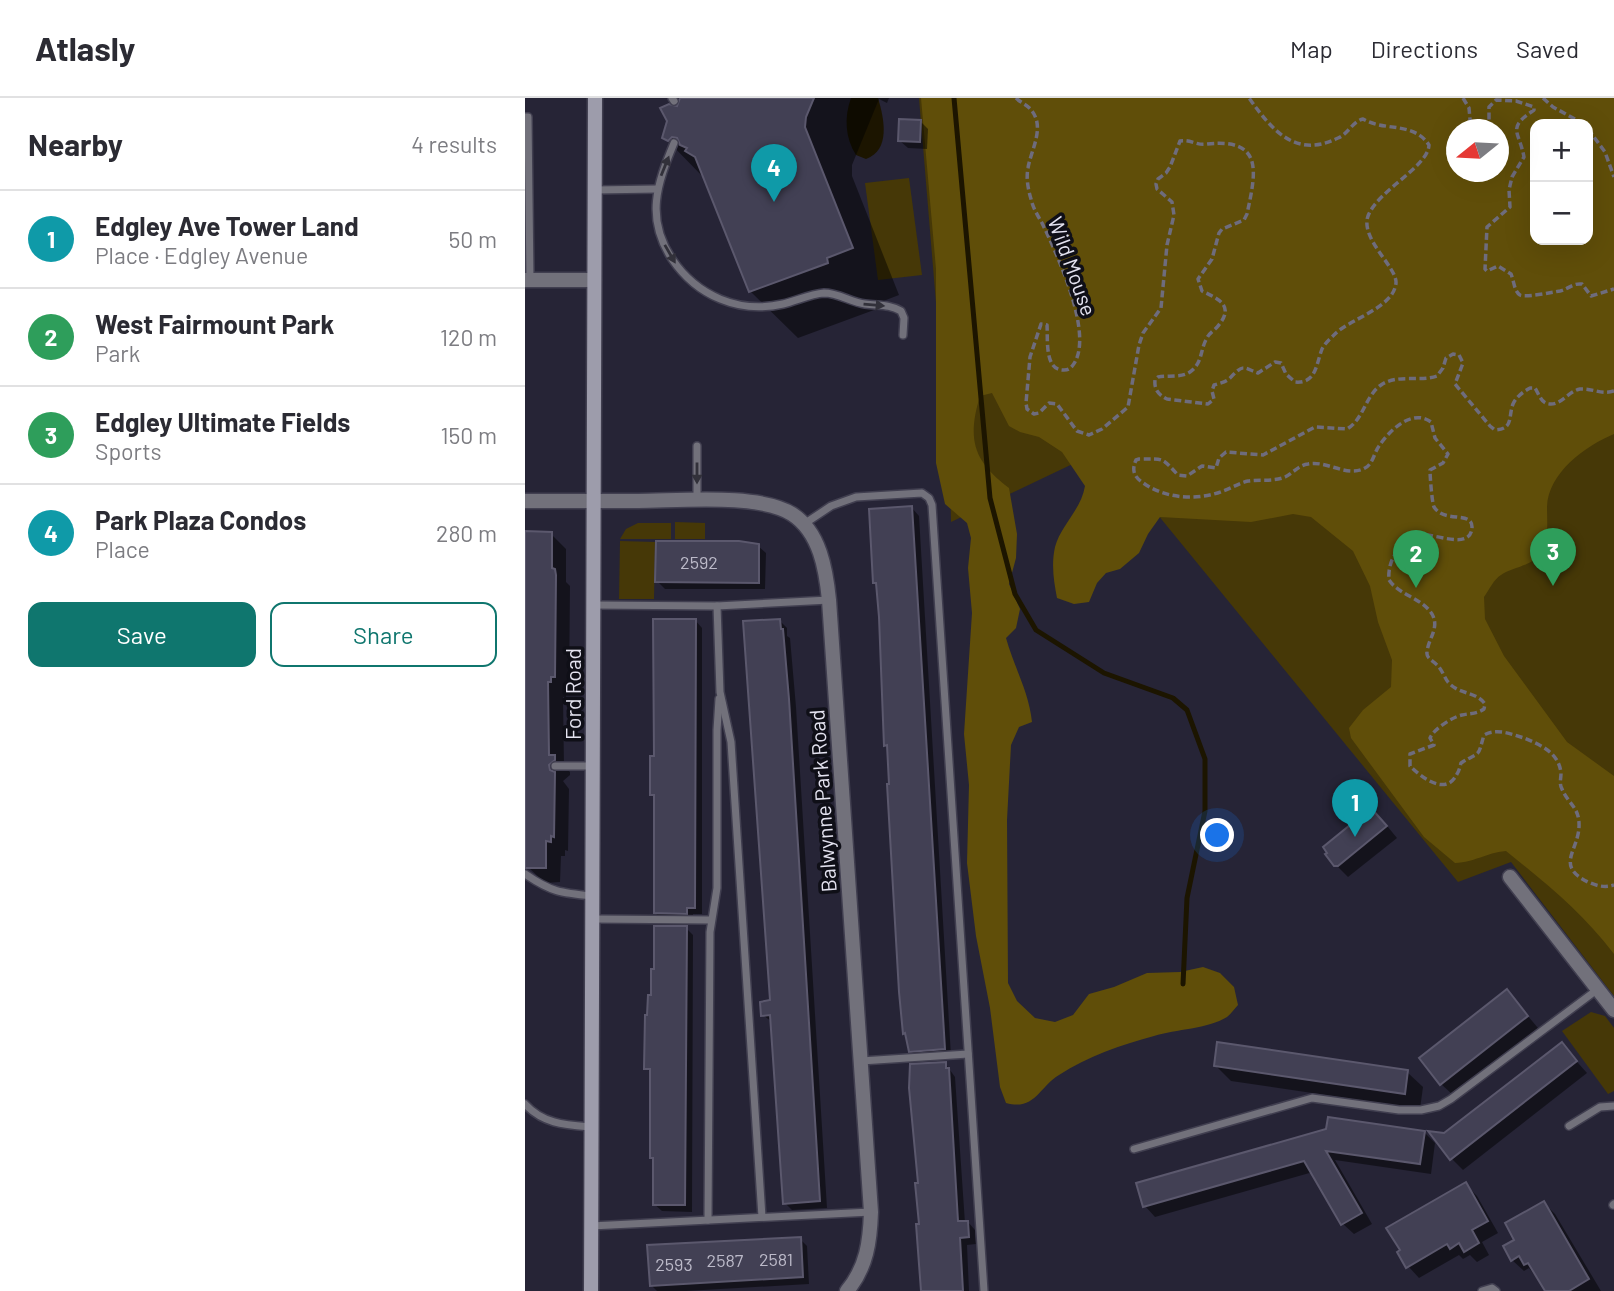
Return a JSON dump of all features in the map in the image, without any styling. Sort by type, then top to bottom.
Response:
[{"type":"main road","name":"Ford Road","points":[[591,1291],[595,98]]},
{"type":"street","points":[[528,280],[594,280]]},
{"type":"street","points":[[525,500],[698,500],[766,505],[793,515],[804,524]]},
{"type":"street","name":"Balwynne Park Road","points":[[804,524],[821,553],[829,600],[871,1212],[866,1257],[861,1271],[848,1291]]},
{"type":"street","points":[[1510,877],[1614,1010]]},
{"type":"lane","points":[[525,117],[529,117],[528,280]]},
{"type":"lane","points":[[674,143],[657,189],[656,216],[667,251],[681,272],[700,289],[717,299],[737,305],[781,305],[822,293],[835,294],[853,302],[892,306],[901,310],[904,318],[903,335]]},
{"type":"lane","points":[[595,191],[657,189]]},
{"type":"lane","points":[[697,446],[698,500]]},
{"type":"lane","points":[[804,524],[831,506],[856,497],[922,493],[929,498],[932,505],[984,1291]]},
{"type":"lane","points":[[593,605],[717,606],[829,600]]},
{"type":"lane","points":[[708,1220],[711,920],[717,888],[717,730],[720,692],[717,606]]},
{"type":"lane","points":[[720,692],[731,741],[762,1217]]},
{"type":"lane","points":[[555,766],[593,766]]},
{"type":"lane","points":[[525,874],[546,889],[592,896]]},
{"type":"lane","points":[[592,919],[711,920]]},
{"type":"lane","points":[[1134,1149],[1312,1098],[1399,1110],[1421,1110],[1439,1106],[1599,989]]},
{"type":"lane","points":[[861,1061],[968,1054]]},
{"type":"lane","points":[[525,1104],[541,1118],[591,1127]]},
{"type":"lane","points":[[1569,1126],[1600,1107],[1614,1105]]},
{"type":"lane","points":[[591,1226],[871,1212]]},
{"type":"lane","points":[[1482,1291],[1492,1288],[1496,1291]]},
{"type":"path","name":"Wild Mouse","points":[[1016,98],[1032,111],[1037,120],[1038,130],[1028,166],[1028,190],[1075,306],[1081,338],[1075,363],[1070,369],[1056,369],[1050,359],[1047,325],[1041,324],[1030,357],[1027,409],[1034,414],[1049,403],[1057,404],[1077,431],[1089,435],[1102,429],[1128,407],[1143,333],[1161,308],[1167,245],[1174,209],[1172,202],[1157,189],[1156,184],[1170,167],[1180,141],[1205,145],[1222,142],[1241,146],[1249,155],[1253,172],[1244,220],[1222,229],[1212,259],[1198,279],[1202,291],[1223,302],[1225,313],[1207,337],[1199,362],[1190,372],[1158,377],[1155,380],[1155,387],[1162,396],[1208,404],[1214,399],[1214,385],[1228,380],[1239,369],[1246,367],[1258,373],[1275,362],[1281,363],[1286,374],[1295,382],[1307,380],[1314,374],[1323,348],[1330,339],[1346,325],[1380,305],[1394,290],[1396,278],[1368,232],[1368,217],[1385,191],[1427,154],[1429,145],[1425,139],[1419,133],[1405,128],[1378,126],[1359,119],[1347,133],[1338,138],[1319,144],[1297,144],[1277,131],[1249,98]]},
{"type":"path","points":[[1463,98],[1469,108],[1470,119]]},
{"type":"path","points":[[1543,98],[1575,119]]},
{"type":"path","points":[[1489,119],[1489,107],[1496,100],[1516,101],[1534,107],[1517,125],[1518,139],[1524,156],[1512,177],[1509,190],[1510,207],[1487,227],[1485,270],[1497,266],[1511,274],[1518,295],[1524,298],[1560,291],[1577,283],[1582,284],[1591,296],[1614,289]]},
{"type":"path","points":[[1593,136],[1605,152],[1614,177]]},
{"type":"path","points":[[1614,391],[1598,393],[1583,389],[1548,404],[1543,402],[1535,388],[1530,388],[1513,402],[1508,426],[1496,430],[1455,384],[1463,363],[1459,355],[1453,354],[1446,358],[1443,368],[1431,378],[1381,385],[1357,421],[1347,429],[1315,428],[1263,455],[1226,452],[1219,458],[1216,468],[1202,466],[1187,476],[1178,475],[1164,460],[1139,458],[1133,468],[1137,479],[1155,490],[1191,498],[1201,497],[1223,492],[1243,482],[1277,479],[1306,464],[1318,463],[1349,471],[1365,468],[1380,444],[1397,427],[1410,419],[1420,417],[1431,422],[1435,438],[1448,454],[1443,463],[1430,470],[1433,483],[1431,499],[1436,510],[1447,517],[1468,518],[1472,531],[1466,538],[1459,540],[1420,534],[1411,536],[1395,554],[1389,580],[1432,615],[1434,625],[1427,650],[1428,657],[1439,667],[1455,690],[1475,695],[1485,704],[1481,712],[1457,717],[1438,727],[1430,735],[1434,745],[1410,754],[1410,766],[1431,783],[1445,784],[1456,777],[1461,764],[1481,751],[1484,735],[1493,730],[1514,733],[1543,746],[1553,754],[1557,762],[1561,771],[1561,789],[1574,805],[1578,817],[1579,827],[1570,855],[1571,866],[1578,877],[1596,885],[1614,885]]},
{"type":"shaded area","points":[[851,98],[878,98],[880,106],[884,133],[882,141],[874,155],[866,159],[856,155],[848,135],[847,113]]},
{"type":"shaded area","points":[[919,98],[1614,98],[1614,996],[1511,862],[1458,882],[1104,449],[951,522],[950,472]]},
{"type":"shaded area","points":[[921,98],[1614,98],[1614,434],[1580,453],[1561,472],[1549,495],[1547,535],[1542,551],[1529,563],[1498,577],[1484,597],[1485,619],[1504,656],[1567,742],[1614,776],[1614,954],[1577,912],[1506,851],[1455,863],[1424,837],[1351,738],[1349,728],[1363,710],[1391,687],[1392,660],[1378,622],[1370,586],[1353,551],[1311,517],[1293,514],[1251,522],[1160,517],[1139,553],[1120,569],[1106,573],[1097,583],[1089,602],[1074,604],[1057,598],[1053,567],[1055,547],[1083,495],[1085,486],[1062,452],[1039,437],[1009,426],[992,393],[980,396],[974,437],[976,448],[987,468],[1009,488],[1017,534],[1016,558],[1009,584],[1020,609],[1016,628],[1006,638],[1028,700],[1032,722],[1019,727],[1011,745],[1007,820],[1008,983],[1017,1001],[1035,1018],[1055,1022],[1073,1015],[1089,994],[1147,973],[1180,972],[1203,967],[1220,973],[1234,987],[1238,1005],[1219,1021],[1142,1039],[1093,1057],[1059,1075],[1030,1101],[1016,1105],[1006,1103],[1000,1087],[967,863],[969,785],[964,734],[972,613],[968,568],[971,538],[967,523],[945,504],[936,463],[936,269]]},
{"type":"shaded area","points":[[909,178],[922,275],[878,280],[865,183]]},
{"type":"shaded area","points":[[675,522],[705,523],[705,539],[675,539]]},
{"type":"shaded area","points":[[638,523],[671,523],[671,539],[620,539],[626,529]]},
{"type":"shaded area","points":[[620,541],[655,542],[654,599],[619,599]]},
{"type":"shaded area","points":[[1591,1012],[1605,1016],[1614,1028],[1614,1091],[1608,1094],[1562,1031]]},
{"type":"building","points":[[680,98],[814,98],[805,127],[853,248],[827,258],[828,263],[749,292],[695,157],[685,151],[687,148],[680,145],[677,138],[672,137],[668,141],[662,138],[667,121],[660,108],[669,104],[677,106]]},
{"type":"building","points":[[899,119],[921,120],[920,142],[898,141]]},
{"type":"building","points":[[912,506],[945,1049],[909,1052],[905,1033],[903,1034],[899,992],[887,745],[884,746],[879,617],[876,583],[873,583],[869,509]]},
{"type":"building","points":[[525,531],[552,532],[552,568],[555,569],[556,575],[555,677],[551,677],[551,682],[548,682],[549,755],[555,755],[555,760],[549,765],[550,770],[555,772],[554,837],[551,836],[551,842],[546,841],[546,868],[525,868]]},
{"type":"building","points":[[656,541],[739,541],[759,544],[759,583],[655,582]]},
{"type":"building","points":[[653,619],[696,619],[695,908],[687,908],[687,914],[654,913],[654,795],[650,795],[650,756],[654,756]]},
{"type":"building","points":[[780,619],[789,699],[820,1201],[783,1204],[770,1015],[761,1016],[760,1002],[770,1000],[743,621]]},
{"type":"building","points":[[1371,808],[1387,826],[1338,866],[1334,866],[1323,847]]},
{"type":"building","points":[[654,926],[687,926],[685,1205],[653,1205],[650,1069],[644,1069],[645,1015],[648,995],[651,995],[651,969],[654,969]]},
{"type":"building","points":[[1507,989],[1528,1016],[1440,1085],[1419,1058]]},
{"type":"building","points":[[1217,1042],[1408,1070],[1405,1094],[1214,1066]]},
{"type":"building","points":[[1562,1042],[1577,1061],[1450,1160],[1428,1131],[1444,1133]]},
{"type":"building","points":[[946,1062],[946,1068],[949,1068],[958,1221],[968,1221],[969,1237],[960,1238],[963,1291],[921,1291],[916,1224],[919,1224],[915,1183],[918,1183],[909,1088],[910,1064]]},
{"type":"building","points":[[1328,1117],[1425,1131],[1420,1164],[1326,1151],[1362,1213],[1341,1225],[1304,1161],[1143,1207],[1136,1183],[1326,1129]]},
{"type":"building","points":[[1466,1182],[1488,1221],[1472,1230],[1479,1243],[1464,1252],[1459,1243],[1450,1249],[1447,1244],[1406,1268],[1397,1252],[1400,1250],[1386,1228]]},
{"type":"building","points":[[1544,1201],[1589,1279],[1569,1291],[1545,1291],[1528,1263],[1524,1265],[1519,1256],[1511,1261],[1503,1246],[1514,1240],[1505,1223]]},
{"type":"building","points":[[801,1237],[803,1277],[650,1286],[647,1245]]},
{"type":"waterway","points":[[954,98],[990,498],[1015,594],[1036,630],[1104,673],[1173,698],[1187,710],[1205,759],[1205,811],[1187,898],[1183,984]]},
{"type":"place","name":"Park Plaza Condos","points":[[774,202]]},
{"type":"place","name":"Edgley Ultimate Fields","points":[[1553,586]]},
{"type":"place","name":"West Fairmount Park","points":[[1416,588]]},
{"type":"place","name":"Edgley Ave Tower Land","points":[[1355,837]]}]
